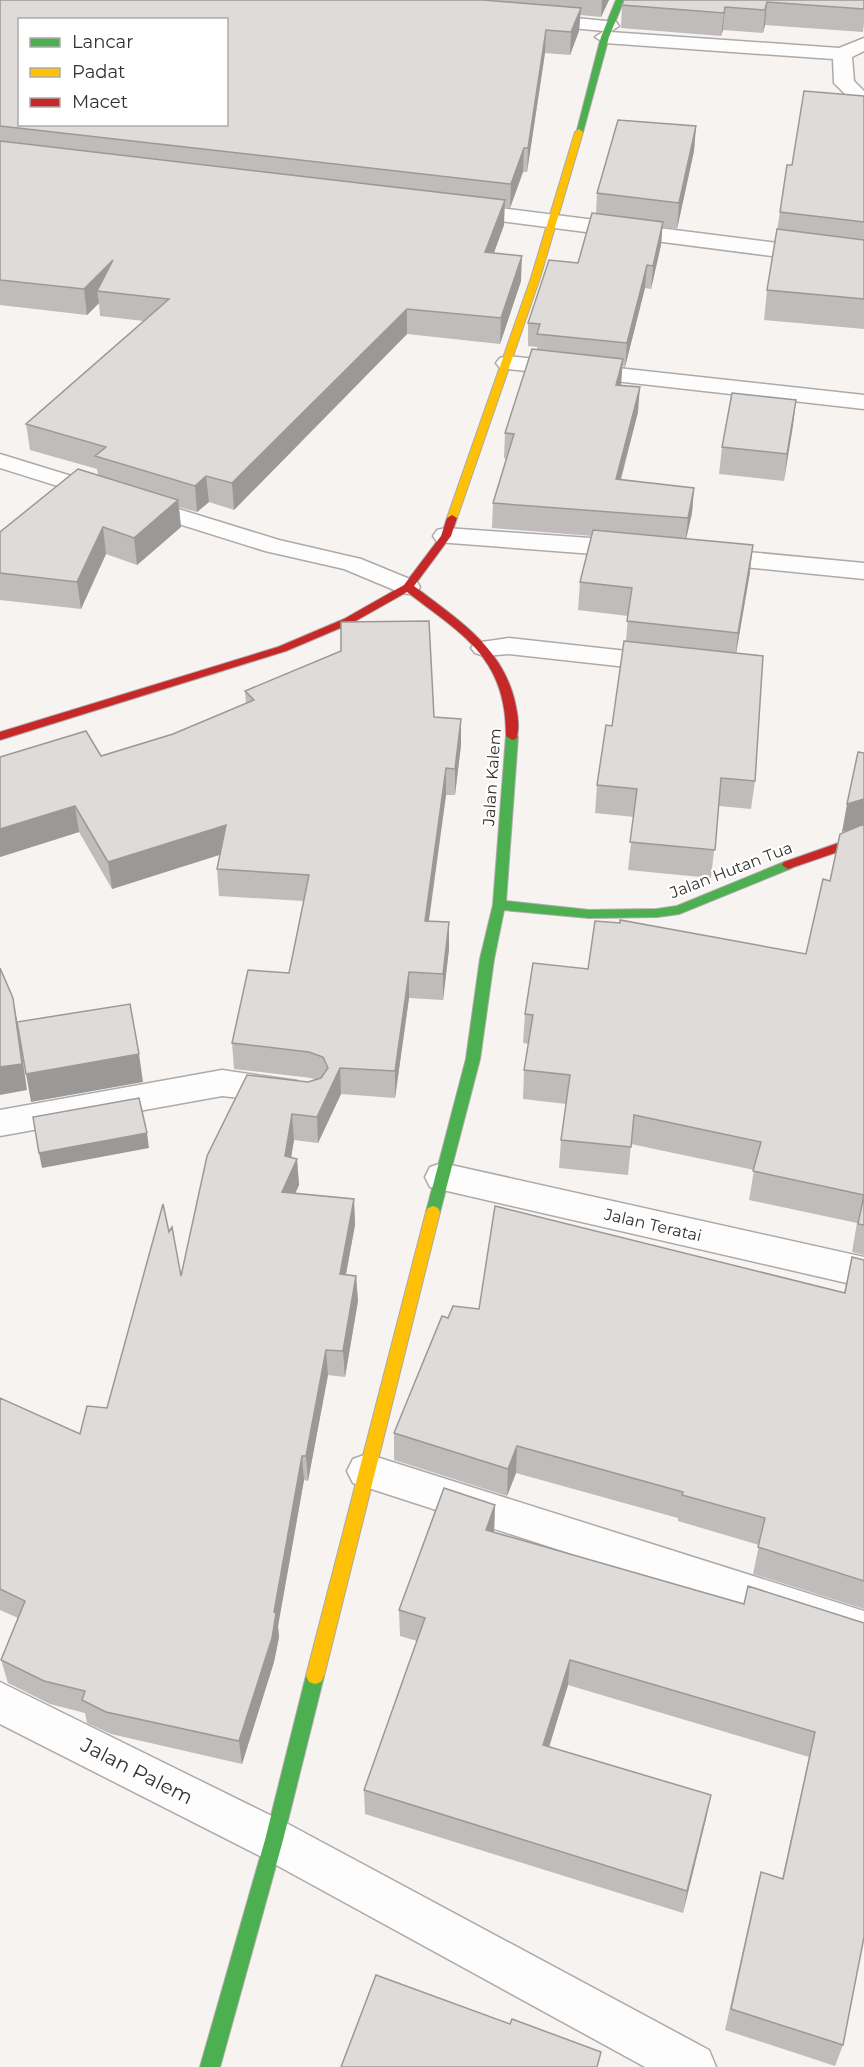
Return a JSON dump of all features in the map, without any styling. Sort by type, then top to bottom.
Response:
[{"type":"main road","points":[[0,736],[282,650],[348,621],[408,587],[446,536],[508,363],[554,222],[607,32],[620,0]]},
{"type":"main road","name":"Jalan Kalem","points":[[210,2067],[274,1840],[473,1059],[487,959],[499,905],[513,725],[505,684],[484,648],[408,587]]},
{"type":"main road","name":"Jalan Hutan Tua","points":[[499,905],[614,915],[663,913],[679,910],[823,851],[864,837]]},
{"type":"street","points":[[515,18],[607,32],[842,54],[864,44]]},
{"type":"street","points":[[842,54],[844,83],[864,102]]},
{"type":"street","points":[[438,207],[864,261]]},
{"type":"street","points":[[508,363],[864,402]]},
{"type":"street","points":[[446,536],[668,552],[864,571]]},
{"type":"street","points":[[0,1123],[222,1083],[310,1093]]},
{"type":"street","name":"Jalan Teratai","points":[[442,1177],[864,1272]]},
{"type":"street","points":[[367,1471],[864,1630]]},
{"type":"street","name":"Jalan Palem","points":[[0,1702],[274,1840],[692,2067]]},
{"type":"lane","points":[[0,461],[273,546],[352,564],[408,587]]},
{"type":"lane","points":[[484,648],[509,646],[622,657],[685,666]]},
{"type":"building","points":[[0,0],[483,0],[581,8],[571,32],[546,30],[528,148],[524,148],[511,184],[0,126]]},
{"type":"building","points":[[624,0],[864,0],[864,9],[767,2],[765,10],[725,7],[724,13],[622,5]]},
{"type":"building","points":[[804,91],[864,96],[864,222],[780,212],[787,165],[792,165]]},
{"type":"building","points":[[618,120],[696,126],[679,203],[597,193]]},
{"type":"building","points":[[0,141],[505,200],[485,252],[522,256],[501,318],[407,309],[232,483],[206,476],[195,486],[95,456],[106,447],[26,424],[169,299],[97,291],[113,260],[84,289],[0,280]]},
{"type":"building","points":[[592,213],[663,222],[653,266],[647,265],[627,343],[537,334],[540,324],[528,323],[549,260],[578,263]]},
{"type":"building","points":[[777,229],[864,240],[864,299],[767,290]]},
{"type":"building","points":[[532,349],[623,359],[616,385],[640,387],[616,479],[694,488],[688,518],[493,503],[514,434],[505,433]]},
{"type":"building","points":[[732,393],[796,400],[787,454],[722,447]]},
{"type":"building","points":[[78,469],[178,500],[134,538],[103,527],[77,582],[0,573],[0,532]]},
{"type":"building","points":[[593,530],[753,545],[738,633],[627,621],[632,588],[580,582]]},
{"type":"building","points":[[429,621],[434,717],[461,719],[455,769],[446,768],[425,921],[449,922],[443,974],[409,972],[395,1071],[340,1068],[317,1117],[292,1114],[285,1156],[297,1159],[282,1192],[354,1199],[340,1274],[356,1276],[343,1351],[326,1350],[306,1456],[302,1456],[274,1612],[276,1613],[272,1638],[239,1741],[106,1712],[82,1700],[85,1691],[44,1681],[1,1660],[25,1601],[0,1589],[0,1398],[80,1434],[87,1406],[107,1408],[163,1204],[169,1232],[172,1227],[181,1276],[207,1156],[247,1075],[308,1082],[321,1078],[328,1068],[323,1057],[309,1052],[232,1043],[248,970],[289,973],[309,875],[217,869],[226,825],[108,862],[75,806],[0,829],[0,757],[86,731],[101,756],[173,734],[254,700],[245,691],[341,651],[341,622]]},
{"type":"building","points":[[624,641],[763,656],[755,781],[721,778],[715,850],[630,842],[637,789],[597,785],[606,725],[612,726]]},
{"type":"building","points":[[858,752],[864,753],[864,799],[847,804]]},
{"type":"building","points":[[864,824],[864,1195],[753,1171],[761,1142],[634,1115],[631,1147],[561,1140],[570,1075],[524,1070],[533,1015],[525,1014],[533,963],[588,969],[595,921],[620,923],[620,920],[806,954],[823,879],[830,881],[840,834]]},
{"type":"building","points":[[0,968],[13,998],[22,1064],[0,1067]]},
{"type":"building","points":[[130,1004],[139,1054],[26,1074],[17,1022]]},
{"type":"building","points":[[139,1098],[147,1133],[39,1153],[33,1117]]},
{"type":"building","points":[[864,1195],[864,1225],[858,1224]]},
{"type":"building","points":[[495,1206],[845,1293],[852,1257],[864,1260],[864,1581],[758,1547],[765,1518],[682,1495],[683,1492],[517,1446],[508,1469],[394,1433],[442,1316],[448,1318],[453,1306],[479,1309]]},
{"type":"building","points":[[444,1488],[495,1505],[486,1530],[744,1604],[748,1586],[864,1623],[864,1937],[843,2045],[731,2009],[761,1872],[783,1879],[815,1732],[570,1660],[543,1745],[711,1795],[687,1891],[364,1790],[425,1618],[399,1610]]},
{"type":"building","points":[[376,1975],[510,2024],[512,2019],[601,2052],[597,2067],[341,2067]]},
{"type":"traffic: fast","points":[[579,132],[605,37],[620,0]]},
{"type":"traffic: fast","points":[[433,1212],[473,1059],[487,959],[499,905],[512,736]]},
{"type":"traffic: fast","points":[[499,905],[589,914],[657,913],[679,910],[788,865]]},
{"type":"traffic: fast","points":[[210,2067],[274,1840],[315,1676]]},
{"type":"traffic: slow","points":[[452,518],[535,278],[579,132]]},
{"type":"traffic: slow","points":[[315,1676],[433,1212]]},
{"type":"traffic: jam","points":[[0,736],[282,649],[348,621],[408,587],[446,536],[452,518]]},
{"type":"traffic: jam","points":[[408,587],[469,634],[491,658],[502,679],[509,701],[512,736]]},
{"type":"traffic: jam","points":[[788,865],[864,838]]}]
